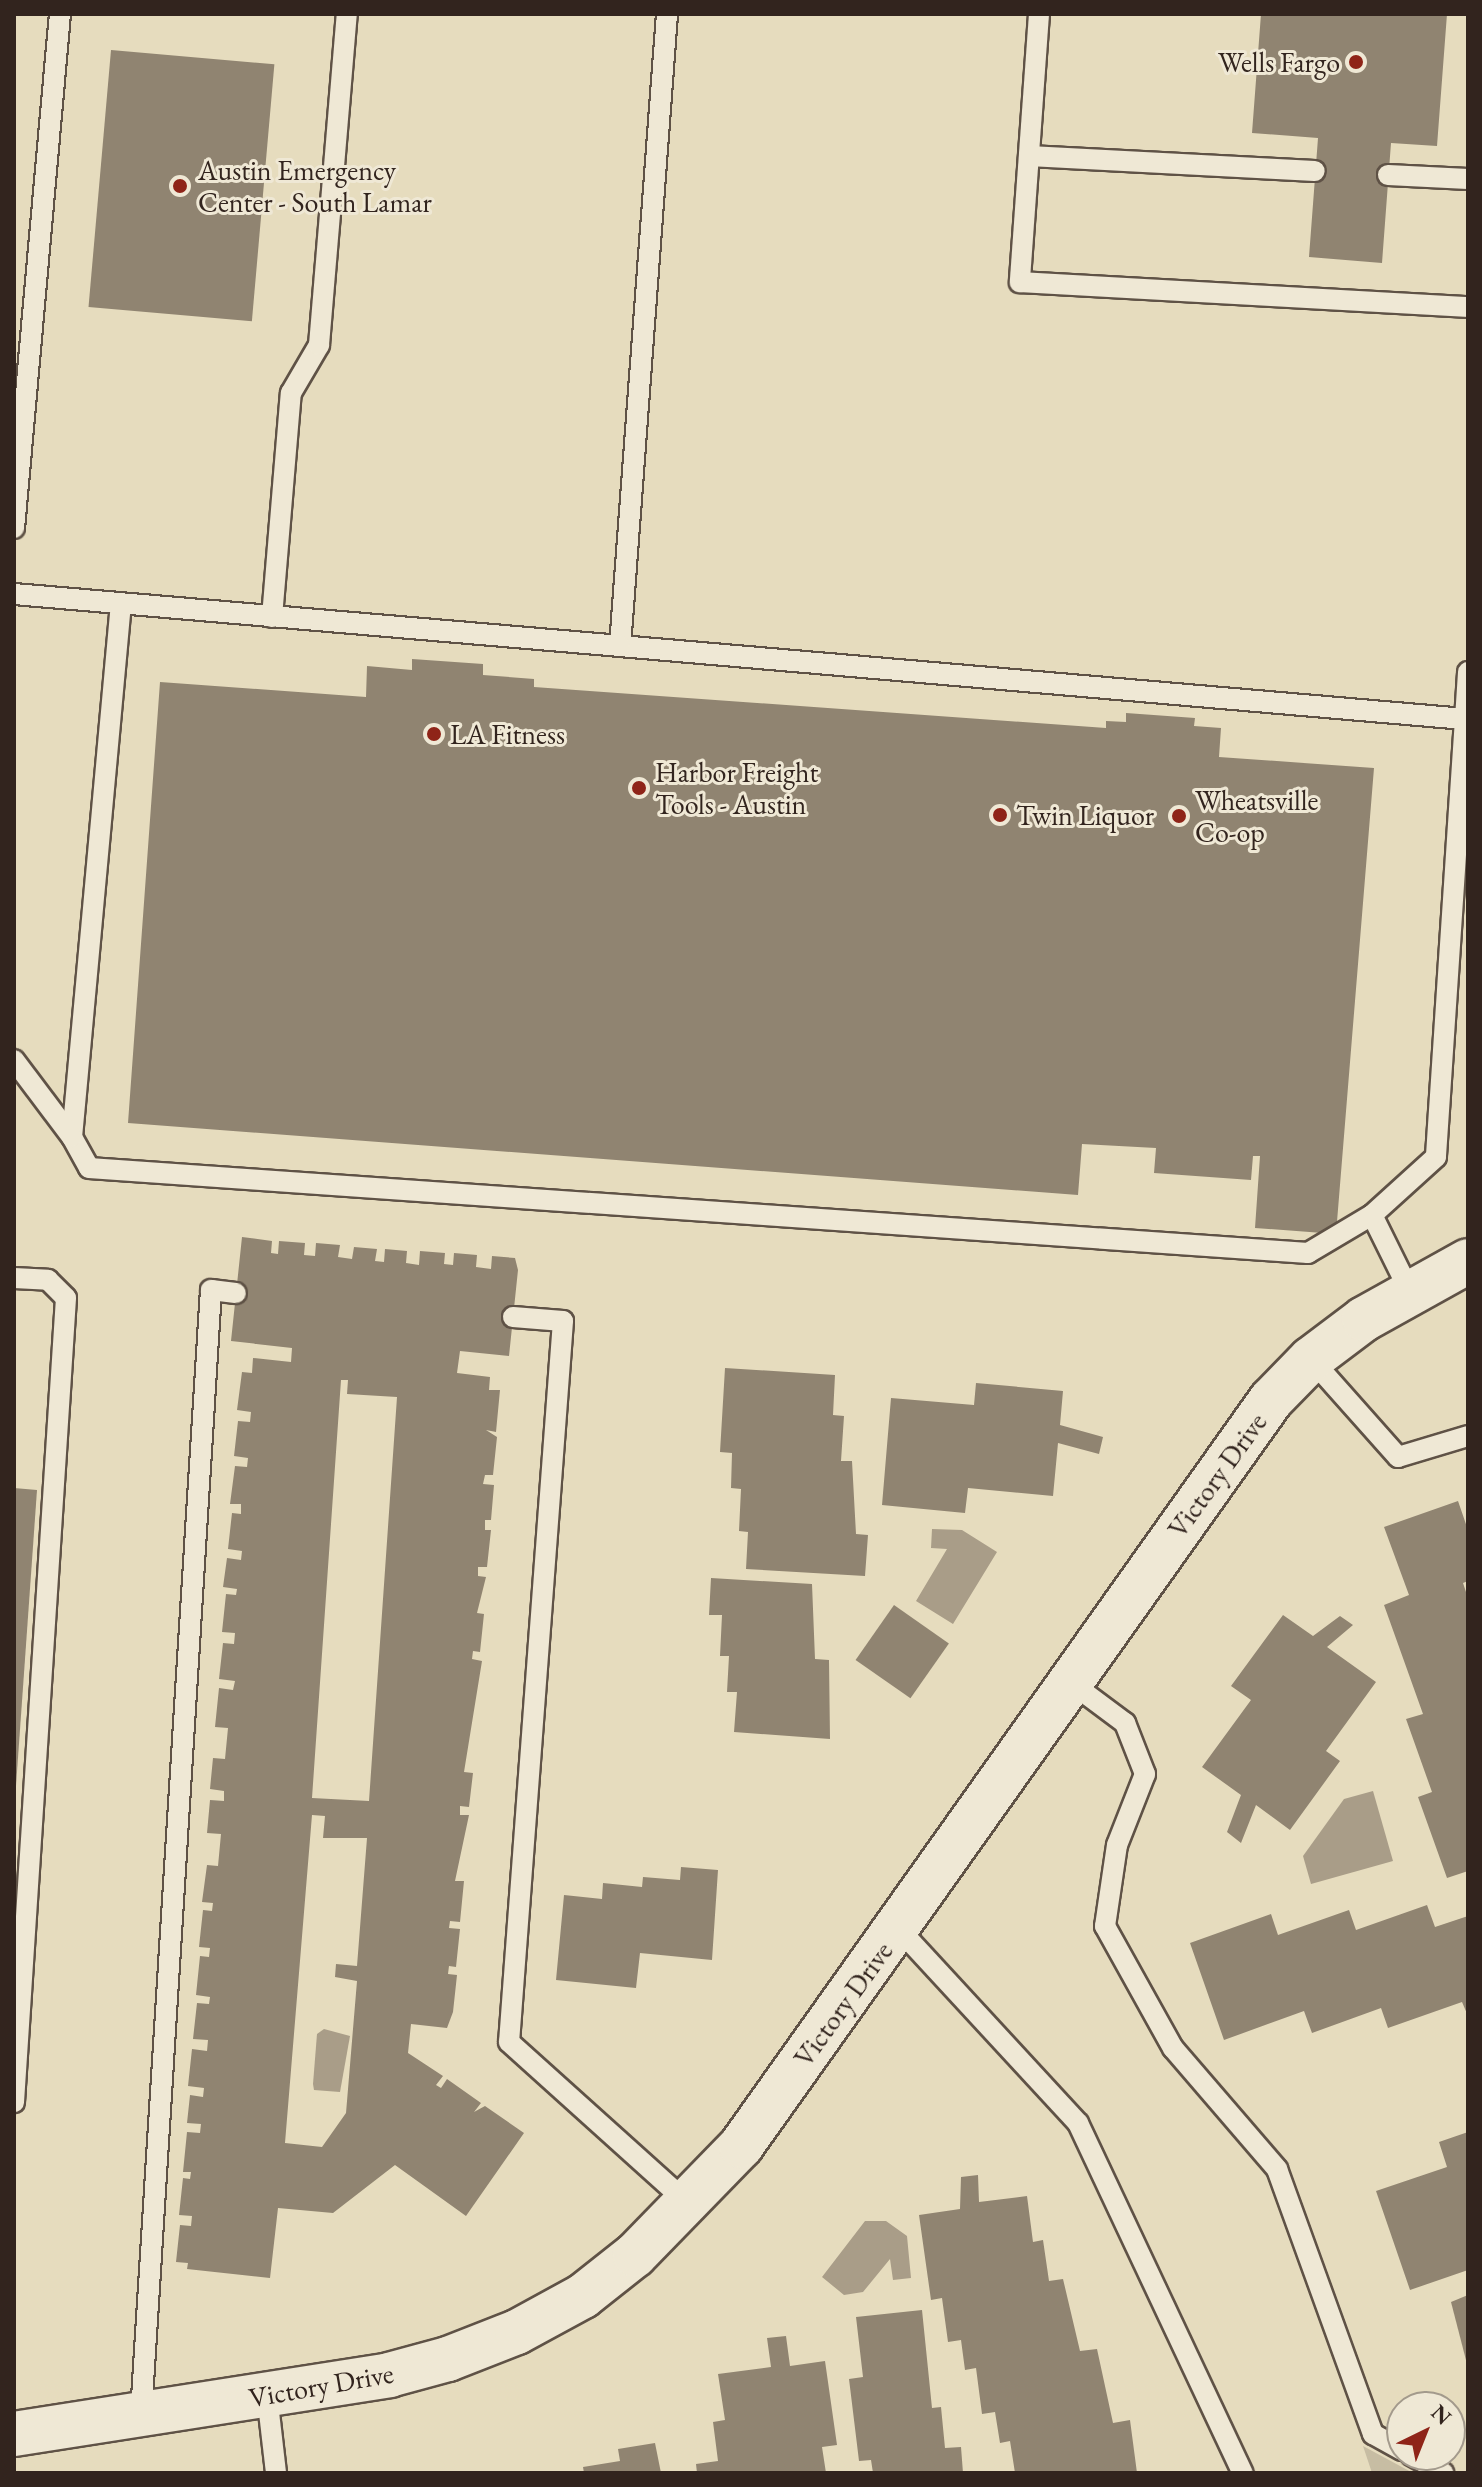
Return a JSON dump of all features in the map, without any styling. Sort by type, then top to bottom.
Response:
[{"type":"street","name":"Victory Drive","points":[[14,2434],[389,2375],[517,2332],[583,2296],[690,2205],[741,2146],[1271,1400],[1311,1359],[1409,1290],[1468,1261]]},
{"type":"lane","points":[[14,528],[60,14]]},
{"type":"lane","points":[[272,617],[291,393],[319,345],[347,14]]},
{"type":"lane","points":[[620,646],[667,14]]},
{"type":"lane","points":[[1039,14],[1020,282],[1468,307]]},
{"type":"lane","points":[[1029,156],[1315,171]]},
{"type":"lane","points":[[1388,175],[1468,179]]},
{"type":"lane","points":[[14,594],[1465,719]]},
{"type":"lane","points":[[72,1137],[121,603]]},
{"type":"lane","points":[[14,1060],[72,1137],[89,1168],[1308,1253],[1372,1215],[1436,1157],[1468,672]]},
{"type":"lane","points":[[1372,1215],[1409,1290]]},
{"type":"lane","points":[[14,1278],[48,1280],[66,1298],[14,2102]]},
{"type":"lane","points":[[141,2415],[211,1290],[236,1293]]},
{"type":"lane","points":[[513,1317],[563,1321],[509,2042],[690,2205]]},
{"type":"lane","points":[[1311,1359],[1398,1457],[1468,1436]]},
{"type":"lane","points":[[1070,1682],[1125,1723],[1145,1774],[1117,1845],[1105,1926],[1173,2048],[1277,2169],[1373,2434],[1386,2441]]},
{"type":"lane","points":[[897,1927],[1078,2123],[1243,2473]]},
{"type":"lane","points":[[267,2395],[276,2473]]},
{"type":"shaded area","points":[[932,1529],[962,1530],[997,1552],[953,1624],[916,1601],[947,1549],[931,1548]]},
{"type":"shaded area","points":[[1373,1791],[1393,1861],[1311,1884],[1303,1856],[1344,1799]]},
{"type":"shaded area","points":[[324,2029],[350,2036],[340,2092],[314,2090],[317,2034]]},
{"type":"shaded area","points":[[865,2221],[886,2221],[907,2236],[911,2278],[893,2280],[890,2259],[863,2292],[844,2295],[822,2277]]},
{"type":"shaded area","points":[[1363,2446],[1386,2458],[1386,2471],[1413,2473],[1372,2473]]},
{"type":"building","points":[[1261,14],[1447,14],[1437,146],[1391,143],[1382,263],[1309,257],[1318,138],[1252,133]]},
{"type":"building","name":"Austin Emergency Center - South Lamar","points":[[111,50],[274,64],[252,321],[89,307]]},
{"type":"building","points":[[412,659],[483,664],[483,675],[534,679],[534,687],[1106,728],[1106,721],[1126,722],[1126,713],[1195,718],[1194,726],[1221,728],[1219,757],[1374,768],[1336,1234],[1255,1228],[1260,1156],[1253,1156],[1251,1180],[1154,1173],[1156,1148],[1082,1144],[1078,1195],[128,1123],[160,682],[366,697],[367,666],[412,670]]},
{"type":"building","points":[[242,1237],[272,1241],[271,1253],[278,1254],[279,1241],[305,1243],[304,1255],[315,1256],[316,1243],[340,1245],[338,1257],[352,1259],[354,1247],[377,1249],[375,1261],[384,1262],[385,1249],[407,1251],[406,1263],[419,1265],[420,1251],[445,1253],[444,1264],[453,1265],[454,1253],[477,1255],[476,1267],[491,1269],[492,1256],[515,1258],[518,1270],[509,1356],[460,1351],[457,1373],[490,1377],[489,1390],[500,1390],[496,1432],[486,1430],[497,1437],[493,1475],[485,1475],[483,1484],[494,1485],[491,1520],[485,1520],[485,1530],[491,1530],[487,1567],[478,1567],[478,1576],[486,1577],[477,1613],[484,1614],[480,1652],[473,1651],[472,1659],[482,1661],[464,1772],[473,1773],[469,1807],[460,1806],[460,1815],[469,1815],[455,1881],[464,1881],[460,1922],[450,1921],[449,1928],[460,1929],[456,1967],[449,1966],[448,1974],[457,1975],[453,2012],[447,2028],[411,2024],[408,2053],[443,2076],[436,2085],[441,2088],[447,2079],[481,2103],[474,2112],[485,2106],[524,2133],[466,2216],[395,2165],[333,2213],[278,2208],[270,2278],[187,2269],[188,2263],[176,2262],[180,2225],[191,2226],[192,2216],[179,2215],[183,2178],[190,2179],[191,2172],[183,2172],[187,2132],[200,2133],[201,2124],[187,2123],[190,2095],[203,2097],[204,2088],[188,2086],[192,2049],[207,2051],[208,2040],[193,2039],[197,2003],[209,2004],[210,1997],[196,1995],[200,1956],[209,1957],[210,1948],[199,1947],[203,1910],[212,1911],[213,1903],[202,1902],[207,1865],[218,1866],[221,1834],[207,1833],[210,1800],[224,1801],[224,1791],[210,1789],[213,1758],[225,1759],[228,1728],[215,1727],[219,1688],[233,1690],[235,1681],[219,1679],[223,1643],[234,1644],[235,1633],[222,1632],[226,1594],[236,1595],[237,1589],[223,1587],[227,1558],[241,1560],[242,1551],[228,1549],[232,1513],[241,1514],[241,1504],[230,1504],[235,1466],[247,1467],[248,1458],[234,1456],[238,1421],[250,1422],[251,1412],[237,1410],[242,1372],[252,1373],[253,1358],[291,1362],[292,1348],[231,1341]],"holes":[[[341,1380],[348,1380],[347,1394],[397,1397],[369,1801],[312,1798]],[[312,1815],[325,1816],[323,1838],[367,1838],[357,1966],[336,1964],[335,1977],[357,1981],[346,2113],[322,2147],[285,2143]]]},
{"type":"building","points":[[725,1368],[835,1375],[833,1415],[844,1416],[841,1461],[852,1461],[856,1534],[868,1535],[865,1576],[746,1569],[748,1532],[739,1531],[741,1489],[731,1488],[732,1453],[720,1452]]},
{"type":"building","points":[[976,1383],[1063,1391],[1060,1425],[1103,1437],[1099,1454],[1058,1443],[1053,1496],[968,1488],[965,1513],[882,1505],[891,1398],[974,1405]]},
{"type":"building","points":[[14,1488],[37,1490],[16,1786],[14,1786]]},
{"type":"building","points":[[1458,1501],[1468,1530],[1468,1581],[1463,1583],[1468,1598],[1468,1871],[1447,1878],[1418,1797],[1432,1792],[1406,1719],[1423,1714],[1384,1605],[1409,1595],[1384,1527]]},
{"type":"building","points":[[711,1578],[812,1584],[815,1659],[829,1660],[830,1739],[734,1732],[737,1692],[727,1692],[729,1656],[720,1656],[722,1615],[709,1615]]},
{"type":"building","points":[[894,1605],[949,1643],[910,1698],[856,1660]]},
{"type":"building","points":[[1283,1615],[1313,1636],[1340,1616],[1353,1625],[1327,1647],[1376,1682],[1326,1751],[1340,1761],[1290,1830],[1256,1805],[1241,1843],[1227,1832],[1241,1795],[1202,1767],[1251,1700],[1231,1686]]},
{"type":"building","points":[[681,1867],[718,1870],[712,1960],[640,1953],[636,1988],[556,1980],[564,1895],[602,1899],[603,1883],[642,1887],[643,1877],[680,1880]]},
{"type":"building","points":[[1427,1905],[1435,1927],[1468,1916],[1468,2016],[1462,2002],[1388,2028],[1381,2008],[1312,2033],[1304,2011],[1224,2040],[1190,1943],[1271,1914],[1278,1935],[1349,1910],[1356,1930]]},
{"type":"building","points":[[1468,2132],[1468,2270],[1410,2290],[1376,2191],[1447,2167],[1439,2142]]},
{"type":"building","points":[[978,2175],[979,2202],[1027,2196],[1033,2242],[1043,2240],[1049,2281],[1063,2279],[1080,2351],[1097,2349],[1113,2423],[1130,2420],[1137,2473],[1015,2473],[1010,2441],[1000,2443],[995,2412],[982,2414],[976,2368],[965,2370],[961,2340],[948,2342],[942,2298],[931,2300],[919,2215],[960,2209],[961,2177]]},
{"type":"building","points":[[1468,2295],[1468,2363],[1467,2364],[1451,2302]]},
{"type":"building","points":[[922,2310],[932,2408],[941,2407],[945,2448],[961,2447],[963,2473],[873,2473],[871,2460],[859,2461],[849,2379],[863,2377],[856,2317]]},
{"type":"building","points":[[786,2336],[790,2366],[825,2361],[837,2445],[822,2447],[826,2473],[697,2473],[696,2464],[718,2461],[713,2422],[725,2420],[718,2374],[771,2367],[767,2338]]},
{"type":"building","points":[[655,2443],[661,2473],[584,2473],[583,2467],[620,2461],[618,2449]]},
{"type":"place","name":"Wells Fargo","points":[[1356,62]]},
{"type":"place","name":"Austin Emergency Center - South Lamar","points":[[180,186]]},
{"type":"place","name":"LA Fitness","points":[[434,734]]},
{"type":"place","name":"Harbor Freight Tools - Austin","points":[[639,788]]},
{"type":"place","name":"Twin Liquor","points":[[1000,815]]},
{"type":"place","name":"Wheatsville Co-op","points":[[1179,816]]}]
